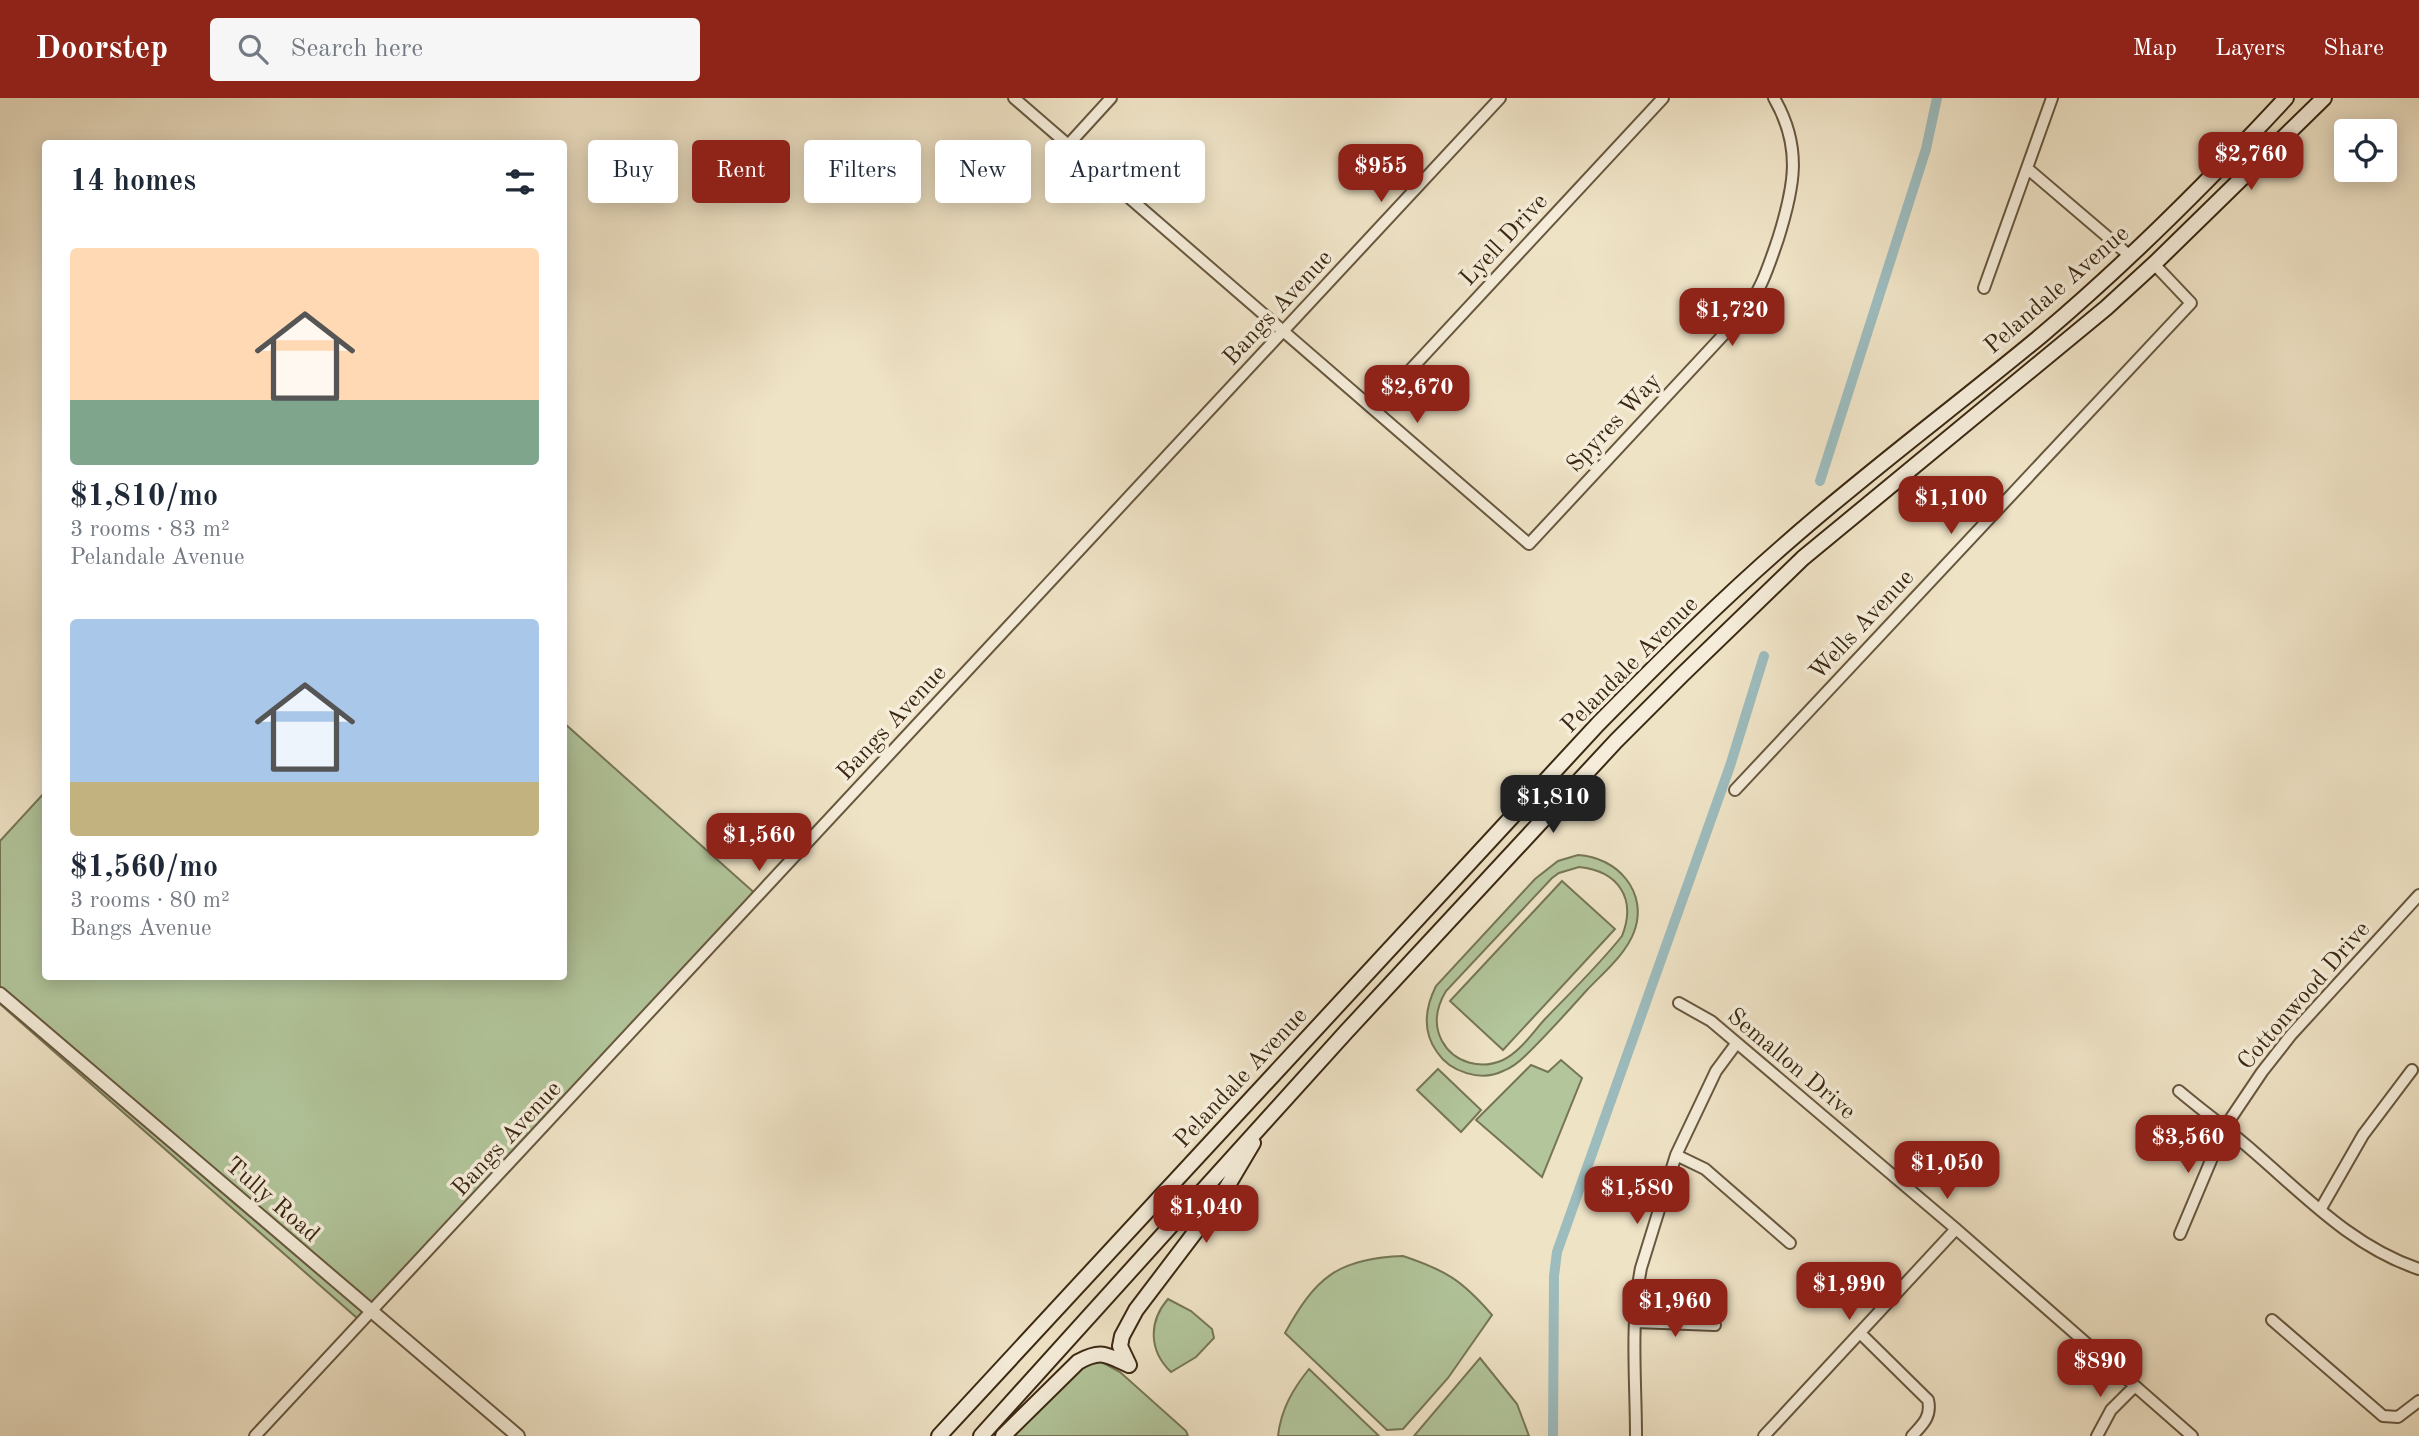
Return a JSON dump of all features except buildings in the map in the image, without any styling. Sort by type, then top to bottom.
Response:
[{"type":"main road","name":"Pelandale Avenue","points":[[939,1436],[1598,724],[1664,657],[1787,542],[2044,333],[2130,256],[2220,170],[2286,98]]},
{"type":"main road","name":"Pelandale Avenue","points":[[981,1436],[1263,1124],[1616,741],[1682,675],[1803,558],[2048,358],[2154,264],[2324,98]]},
{"type":"main road","points":[[1003,1436],[1078,1362],[1102,1353],[1129,1365],[1120,1346],[1122,1336],[1136,1310],[1218,1202],[1241,1167],[1263,1124]]},
{"type":"street","points":[[1014,98],[1064,140]]},
{"type":"street","points":[[1073,140],[1111,98]]},
{"type":"street","name":"Bangs Avenue","points":[[255,1436],[1500,98]]},
{"type":"street","name":"Lyell Drive","points":[[1374,409],[1663,98]]},
{"type":"street","name":"Spyres Way","points":[[1374,409],[1529,544],[1740,317],[1760,289],[1786,213],[1794,173],[1791,139],[1774,98]]},
{"type":"street","points":[[1984,288],[2052,98]]},
{"type":"street","points":[[2028,169],[2130,256]]},
{"type":"street","points":[[1137,203],[1374,409]]},
{"type":"street","name":"Wells Avenue","points":[[1735,790],[2190,303],[2154,264]]},
{"type":"street","name":"Cottonwood Drive","points":[[2180,1234],[2225,1127],[2262,1072],[2291,1035],[2419,895]]},
{"type":"street","points":[[2409,905],[2419,915]]},
{"type":"street","name":"Tully Road","points":[[0,994],[518,1436]]},
{"type":"street","name":"Semallon Drive","points":[[1679,1003],[1711,1021],[2192,1436]]},
{"type":"street","points":[[1636,1436],[1637,1286],[1641,1268],[1676,1155],[1716,1071],[1736,1044]]},
{"type":"street","points":[[2320,1210],[2363,1135],[2412,1070]]},
{"type":"street","points":[[2179,1091],[2361,1242],[2419,1269]]},
{"type":"street","points":[[1676,1155],[1705,1169],[1790,1243]]},
{"type":"street","points":[[1764,1436],[1956,1230]]},
{"type":"street","points":[[2272,1320],[2383,1416],[2392,1418],[2403,1414],[2419,1401]]},
{"type":"street","points":[[1636,1322],[1715,1325]]},
{"type":"street","points":[[1860,1333],[1924,1394],[1930,1408],[1927,1418],[1912,1436]]},
{"type":"street","points":[[2097,1436],[2111,1410],[2134,1386]]},
{"type":"green space","points":[[567,726],[758,896],[365,1325],[0,1004],[0,841],[42,795],[42,980],[567,980]]},
{"type":"green space","points":[[1578,855],[1592,857],[1617,870],[1626,879],[1637,903],[1638,917],[1634,932],[1614,963],[1518,1063],[1494,1074],[1476,1075],[1458,1070],[1437,1052],[1429,1036],[1429,1003],[1436,986],[1535,879],[1558,861]],"holes":[[[1579,867],[1604,874],[1621,889],[1627,910],[1622,936],[1515,1052],[1503,1060],[1486,1064],[1469,1062],[1454,1055],[1442,1041],[1437,1022],[1438,1009],[1446,991],[1552,878]]]},
{"type":"green space","points":[[1562,881],[1615,929],[1503,1050],[1450,1001]]},
{"type":"green space","points":[[1561,1060],[1582,1078],[1542,1177],[1476,1120],[1531,1065],[1548,1072]]},
{"type":"green space","points":[[1438,1069],[1481,1110],[1461,1132],[1417,1090]]},
{"type":"green space","points":[[1403,1256],[1452,1278],[1492,1315],[1448,1378],[1403,1429],[1387,1430],[1285,1333],[1307,1298],[1331,1275],[1361,1261]]},
{"type":"green space","points":[[1168,1299],[1191,1311],[1212,1329],[1214,1338],[1196,1357],[1171,1372],[1158,1355],[1154,1336],[1157,1317]]},
{"type":"green space","points":[[1480,1358],[1517,1404],[1529,1436],[1414,1436]]},
{"type":"green space","points":[[1098,1360],[1120,1372],[1186,1431],[1188,1436],[1009,1436],[1078,1368]]},
{"type":"green space","points":[[1309,1369],[1379,1436],[1278,1436],[1289,1400]]},
{"type":"waterway","points":[[1820,481],[1926,149],[1937,98]]},
{"type":"waterway","points":[[1553,1436],[1554,1276],[1557,1252],[1730,766],[1764,656]]}]
